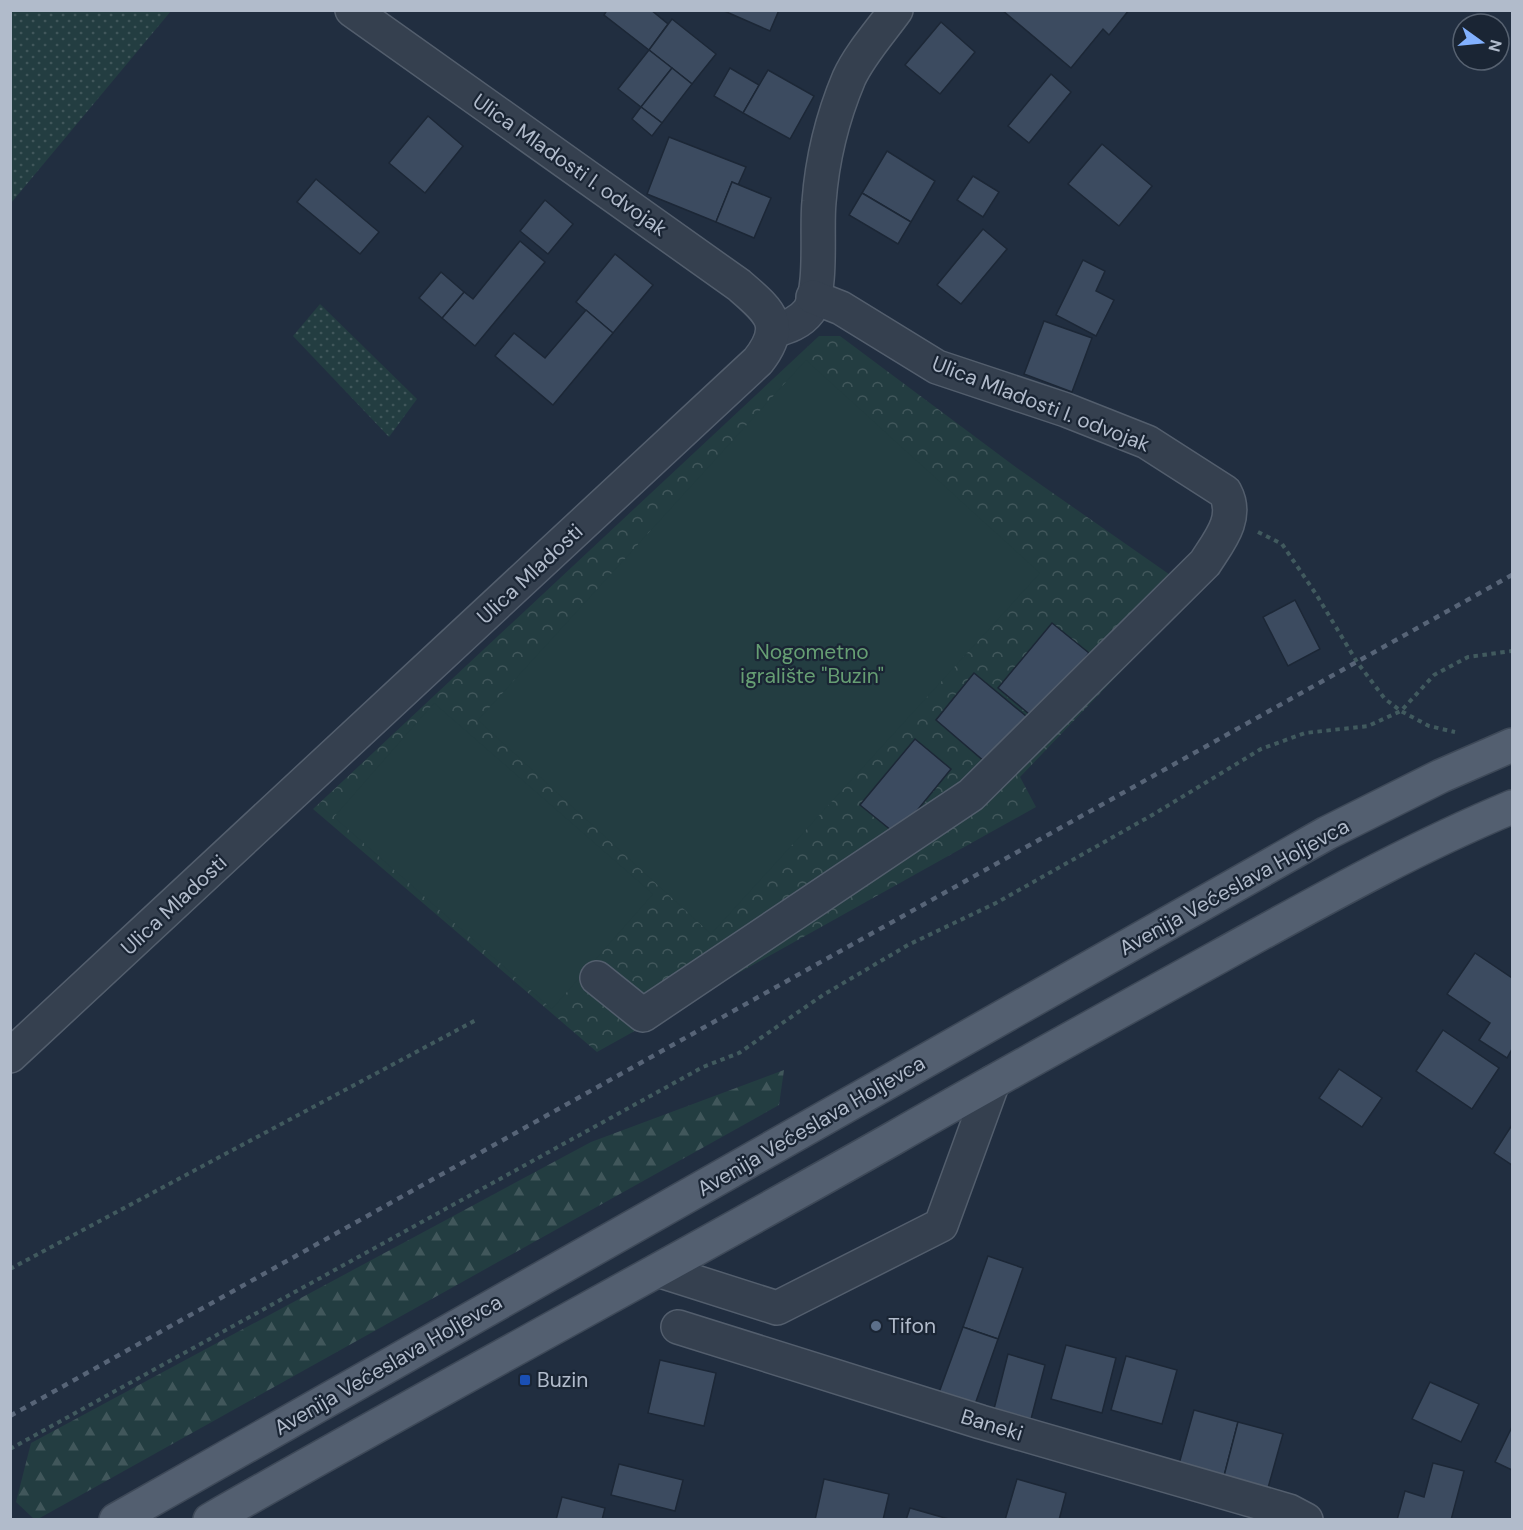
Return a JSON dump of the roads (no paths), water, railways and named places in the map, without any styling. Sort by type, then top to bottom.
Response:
[{"type":"main road","name":"Avenija Većeslava Holjevca","points":[[116,1520],[1327,833],[1441,776],[1512,745]]},
{"type":"main road","points":[[210,1520],[431,1394],[661,1271],[993,1082],[1359,879],[1457,830],[1512,807]]},
{"type":"street","name":"Ulica Mladosti I. odvojak","points":[[352,10],[739,285],[761,305],[771,319],[774,331]]},
{"type":"street","points":[[774,331],[792,326],[809,310],[817,269],[823,165],[834,124],[850,77],[896,10]]},
{"type":"street","name":"Ulica Mladosti I. odvojak","points":[[597,978],[643,1015],[971,795],[1205,562],[1230,519],[1231,503],[1225,492],[1147,442],[1066,410],[937,367],[842,308],[813,297]]},
{"type":"street","name":"Ulica Mladosti","points":[[10,1056],[758,361],[771,344],[774,331]]},
{"type":"street","points":[[661,1271],[777,1308],[941,1225],[993,1082]]},
{"type":"street","name":"Baneki","points":[[678,1327],[981,1422],[1289,1511],[1306,1520]]},
{"type":"railway","points":[[10,1416],[1512,575]]},
{"type":"place","name":"Tifon","points":[[876,1326]]},
{"type":"place","name":"Buzin","points":[[525,1380]]},
{"type":"park label","name":"Nogometno igralište \"Buzin\"","points":[[812,664]]}]
